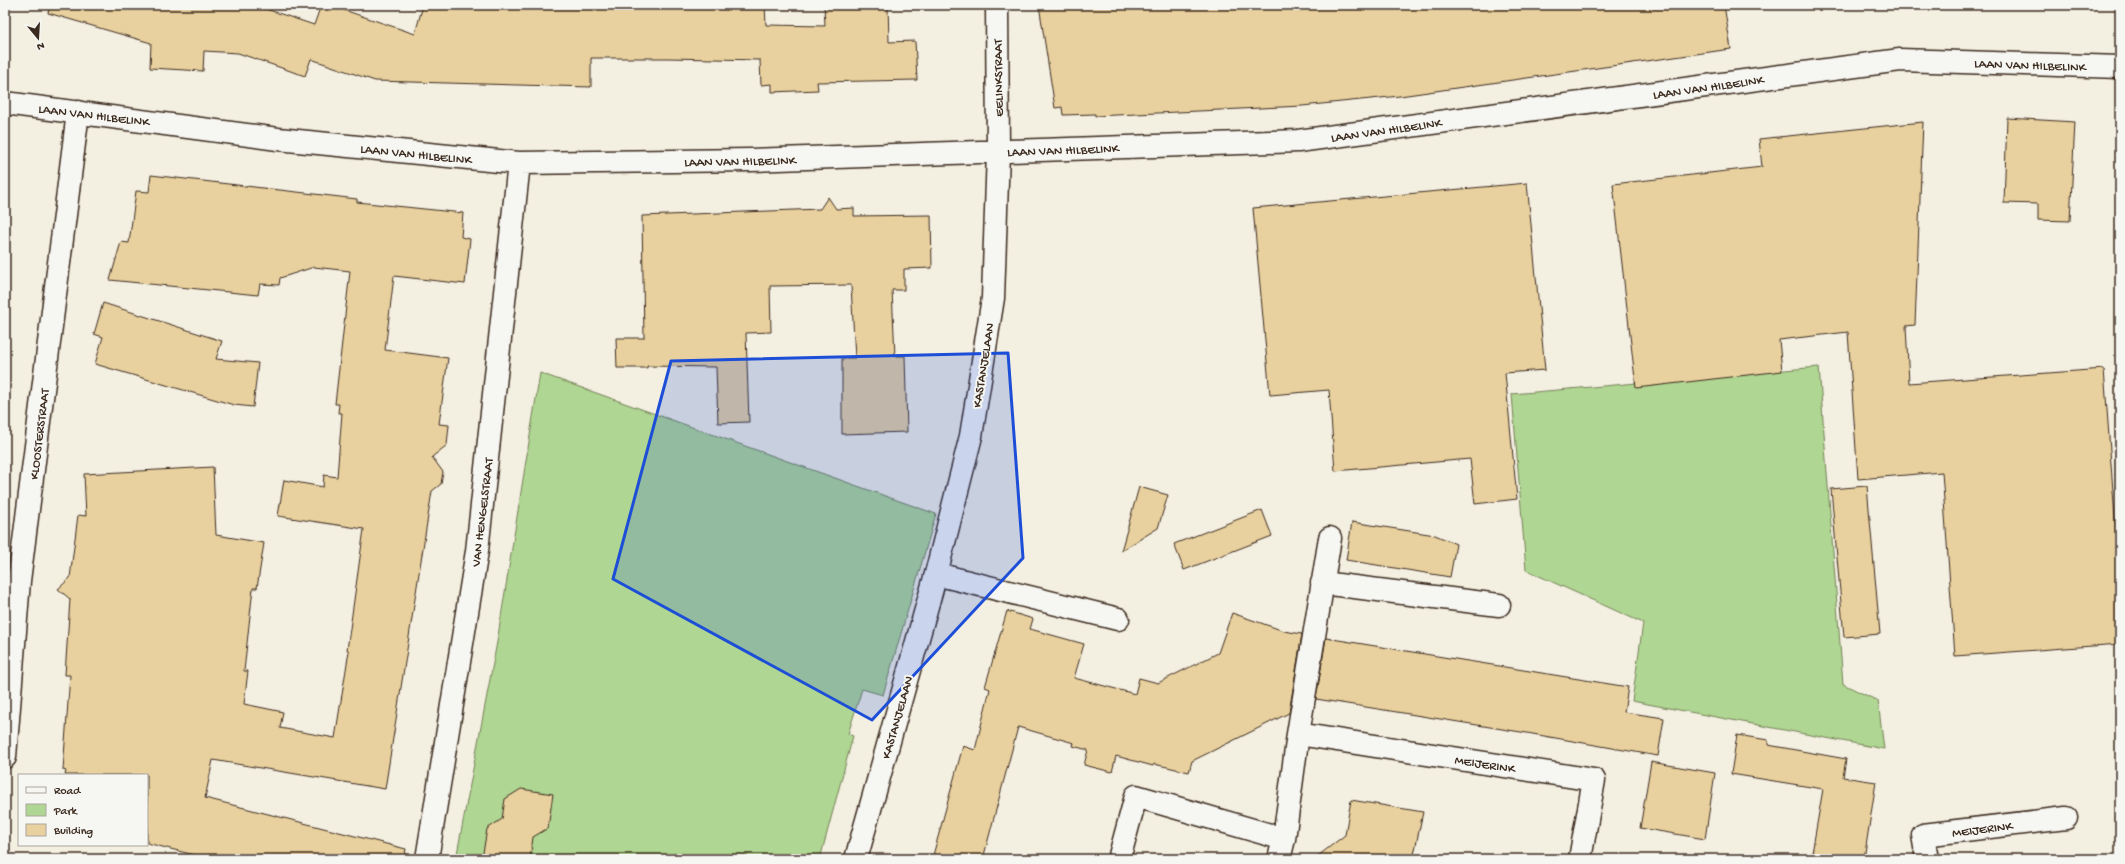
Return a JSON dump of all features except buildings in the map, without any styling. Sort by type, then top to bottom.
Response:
[{"type":"street","name":"EELINKSTRAAT","points":[[996,5],[998,152]]},
{"type":"street","name":"LAAN VAN HILBELINK","points":[[5,102],[278,139],[519,163],[751,160],[1298,141],[1900,60],[2120,67]]},
{"type":"street","name":"KLOOSTERSTRAAT","points":[[5,757],[19,581],[78,112]]},
{"type":"street","name":"KASTANJELAAN","points":[[856,859],[936,574],[971,436],[993,298],[998,152]]},
{"type":"street","name":"VAN HENGELSTRAAT","points":[[427,859],[477,551],[519,163]]},
{"type":"street","points":[[1120,859],[1136,796],[1282,849],[1298,734],[1330,538]]},
{"type":"street","points":[[936,574],[1118,619]]},
{"type":"street","points":[[1322,583],[1499,605]]},
{"type":"street","name":"MEIJERINK","points":[[1298,734],[1594,780],[1580,859]]},
{"type":"street","name":"MEIJERINK","points":[[1927,859],[1923,835],[2066,818]]},
{"type":"highlighted area","points":[[1008,353],[1023,558],[872,720],[613,579],[671,361]]},
{"type":"green space","points":[[1819,367],[1843,684],[1878,701],[1884,749],[1632,701],[1643,623],[1526,570],[1512,394]]},
{"type":"green space","points":[[540,373],[936,514],[883,695],[862,689],[848,734],[853,736],[820,859],[456,859],[497,642]]}]
